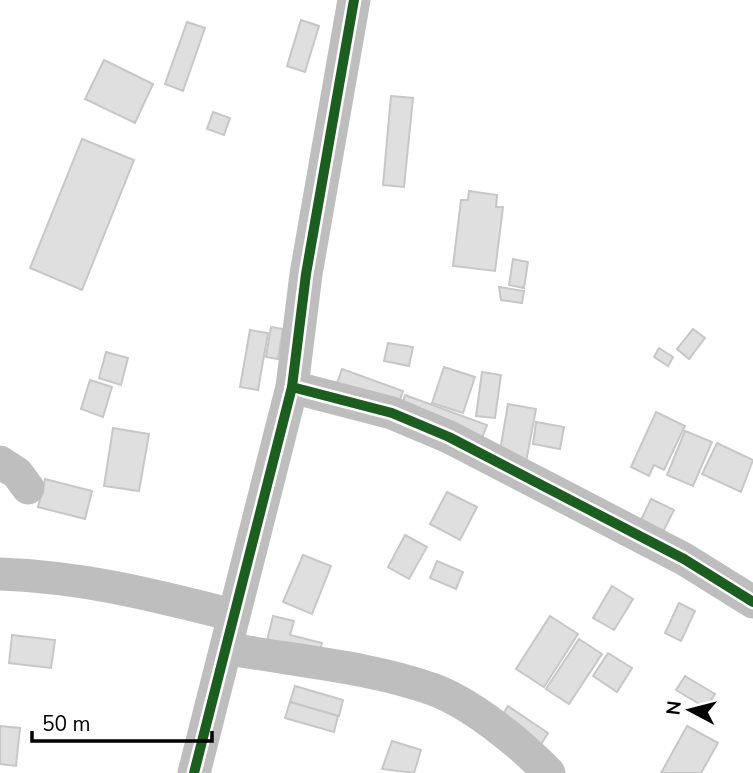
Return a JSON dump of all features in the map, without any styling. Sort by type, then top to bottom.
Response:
[{"type":"street","points":[[194,773],[292,387],[306,274],[354,0]]},
{"type":"street","points":[[292,387],[391,413],[449,437],[684,559],[753,602]]},
{"type":"street","points":[[0,462],[17,473],[29,488]]},
{"type":"street","points":[[0,574],[86,580],[142,591],[233,615]]},
{"type":"street","points":[[226,648],[383,674],[435,690],[514,741],[549,773]]},
{"type":"building","points":[[301,20],[319,26],[305,72],[287,66]]},
{"type":"building","points":[[187,22],[205,28],[183,91],[165,84]]},
{"type":"building","points":[[104,60],[153,84],[135,123],[85,99]]},
{"type":"building","points":[[391,96],[413,98],[404,187],[383,185]]},
{"type":"building","points":[[213,112],[230,118],[224,135],[207,129]]},
{"type":"building","points":[[82,139],[134,160],[82,290],[30,268]]},
{"type":"building","points":[[469,191],[497,195],[496,207],[503,207],[495,271],[453,266],[461,200],[468,200]]},
{"type":"building","points":[[513,259],[528,262],[524,288],[509,285]]},
{"type":"building","points":[[499,287],[524,291],[522,303],[501,300]]},
{"type":"building","points":[[271,327],[283,329],[278,359],[266,357]]},
{"type":"building","points":[[693,329],[705,338],[689,359],[677,349]]},
{"type":"building","points":[[250,330],[268,333],[258,390],[240,387]]},
{"type":"building","points":[[388,343],[413,347],[409,366],[384,361]]},
{"type":"building","points":[[659,348],[673,357],[668,366],[654,357]]},
{"type":"building","points":[[106,352],[128,358],[121,385],[99,378]]},
{"type":"building","points":[[444,367],[475,377],[463,413],[432,403]]},
{"type":"building","points":[[342,369],[403,391],[397,408],[336,386]]},
{"type":"building","points":[[482,372],[501,375],[495,418],[476,416]]},
{"type":"building","points":[[90,380],[112,387],[103,417],[81,409]]},
{"type":"building","points":[[405,395],[487,425],[479,446],[400,412]]},
{"type":"building","points":[[508,404],[536,409],[526,462],[499,457]]},
{"type":"building","points":[[656,412],[685,426],[664,470],[654,465],[649,476],[631,467]]},
{"type":"building","points":[[536,422],[564,427],[560,449],[533,444]]},
{"type":"building","points":[[113,428],[149,434],[139,491],[104,486]]},
{"type":"building","points":[[685,431],[712,442],[693,486],[667,475]]},
{"type":"building","points":[[717,443],[753,460],[741,492],[702,474]]},
{"type":"building","points":[[45,479],[92,491],[85,519],[38,507]]},
{"type":"building","points":[[447,492],[477,507],[460,540],[430,524]]},
{"type":"building","points":[[651,499],[674,510],[663,532],[641,520]]},
{"type":"building","points":[[405,535],[427,547],[409,579],[388,567]]},
{"type":"building","points":[[303,555],[331,566],[312,614],[283,602]]},
{"type":"building","points":[[437,561],[463,572],[456,589],[430,578]]},
{"type":"building","points":[[612,586],[633,599],[614,630],[593,618]]},
{"type":"building","points":[[679,603],[695,611],[681,641],[665,633]]},
{"type":"building","points":[[273,616],[294,621],[290,635],[322,643],[318,658],[266,645]]},
{"type":"building","points":[[550,616],[578,634],[544,687],[516,669]]},
{"type":"building","points":[[12,635],[55,640],[51,668],[9,663]]},
{"type":"building","points":[[579,639],[602,654],[569,704],[546,689]]},
{"type":"building","points":[[608,653],[632,668],[617,692],[593,676]]},
{"type":"building","points":[[685,676],[715,694],[706,708],[676,690]]},
{"type":"building","points":[[295,686],[343,700],[339,716],[290,702]]},
{"type":"building","points":[[290,702],[338,716],[334,732],[285,718]]},
{"type":"building","points":[[508,706],[548,733],[540,746],[500,719]]},
{"type":"building","points":[[0,726],[20,728],[16,766],[0,764]]},
{"type":"building","points":[[687,726],[718,743],[701,773],[661,773]]},
{"type":"building","points":[[392,741],[421,750],[414,773],[382,769]]},
{"type":"cycle path","points":[[194,773],[292,387],[306,274],[354,0]]},
{"type":"cycle path","points":[[292,387],[392,413],[449,437],[684,559],[753,602]]}]
